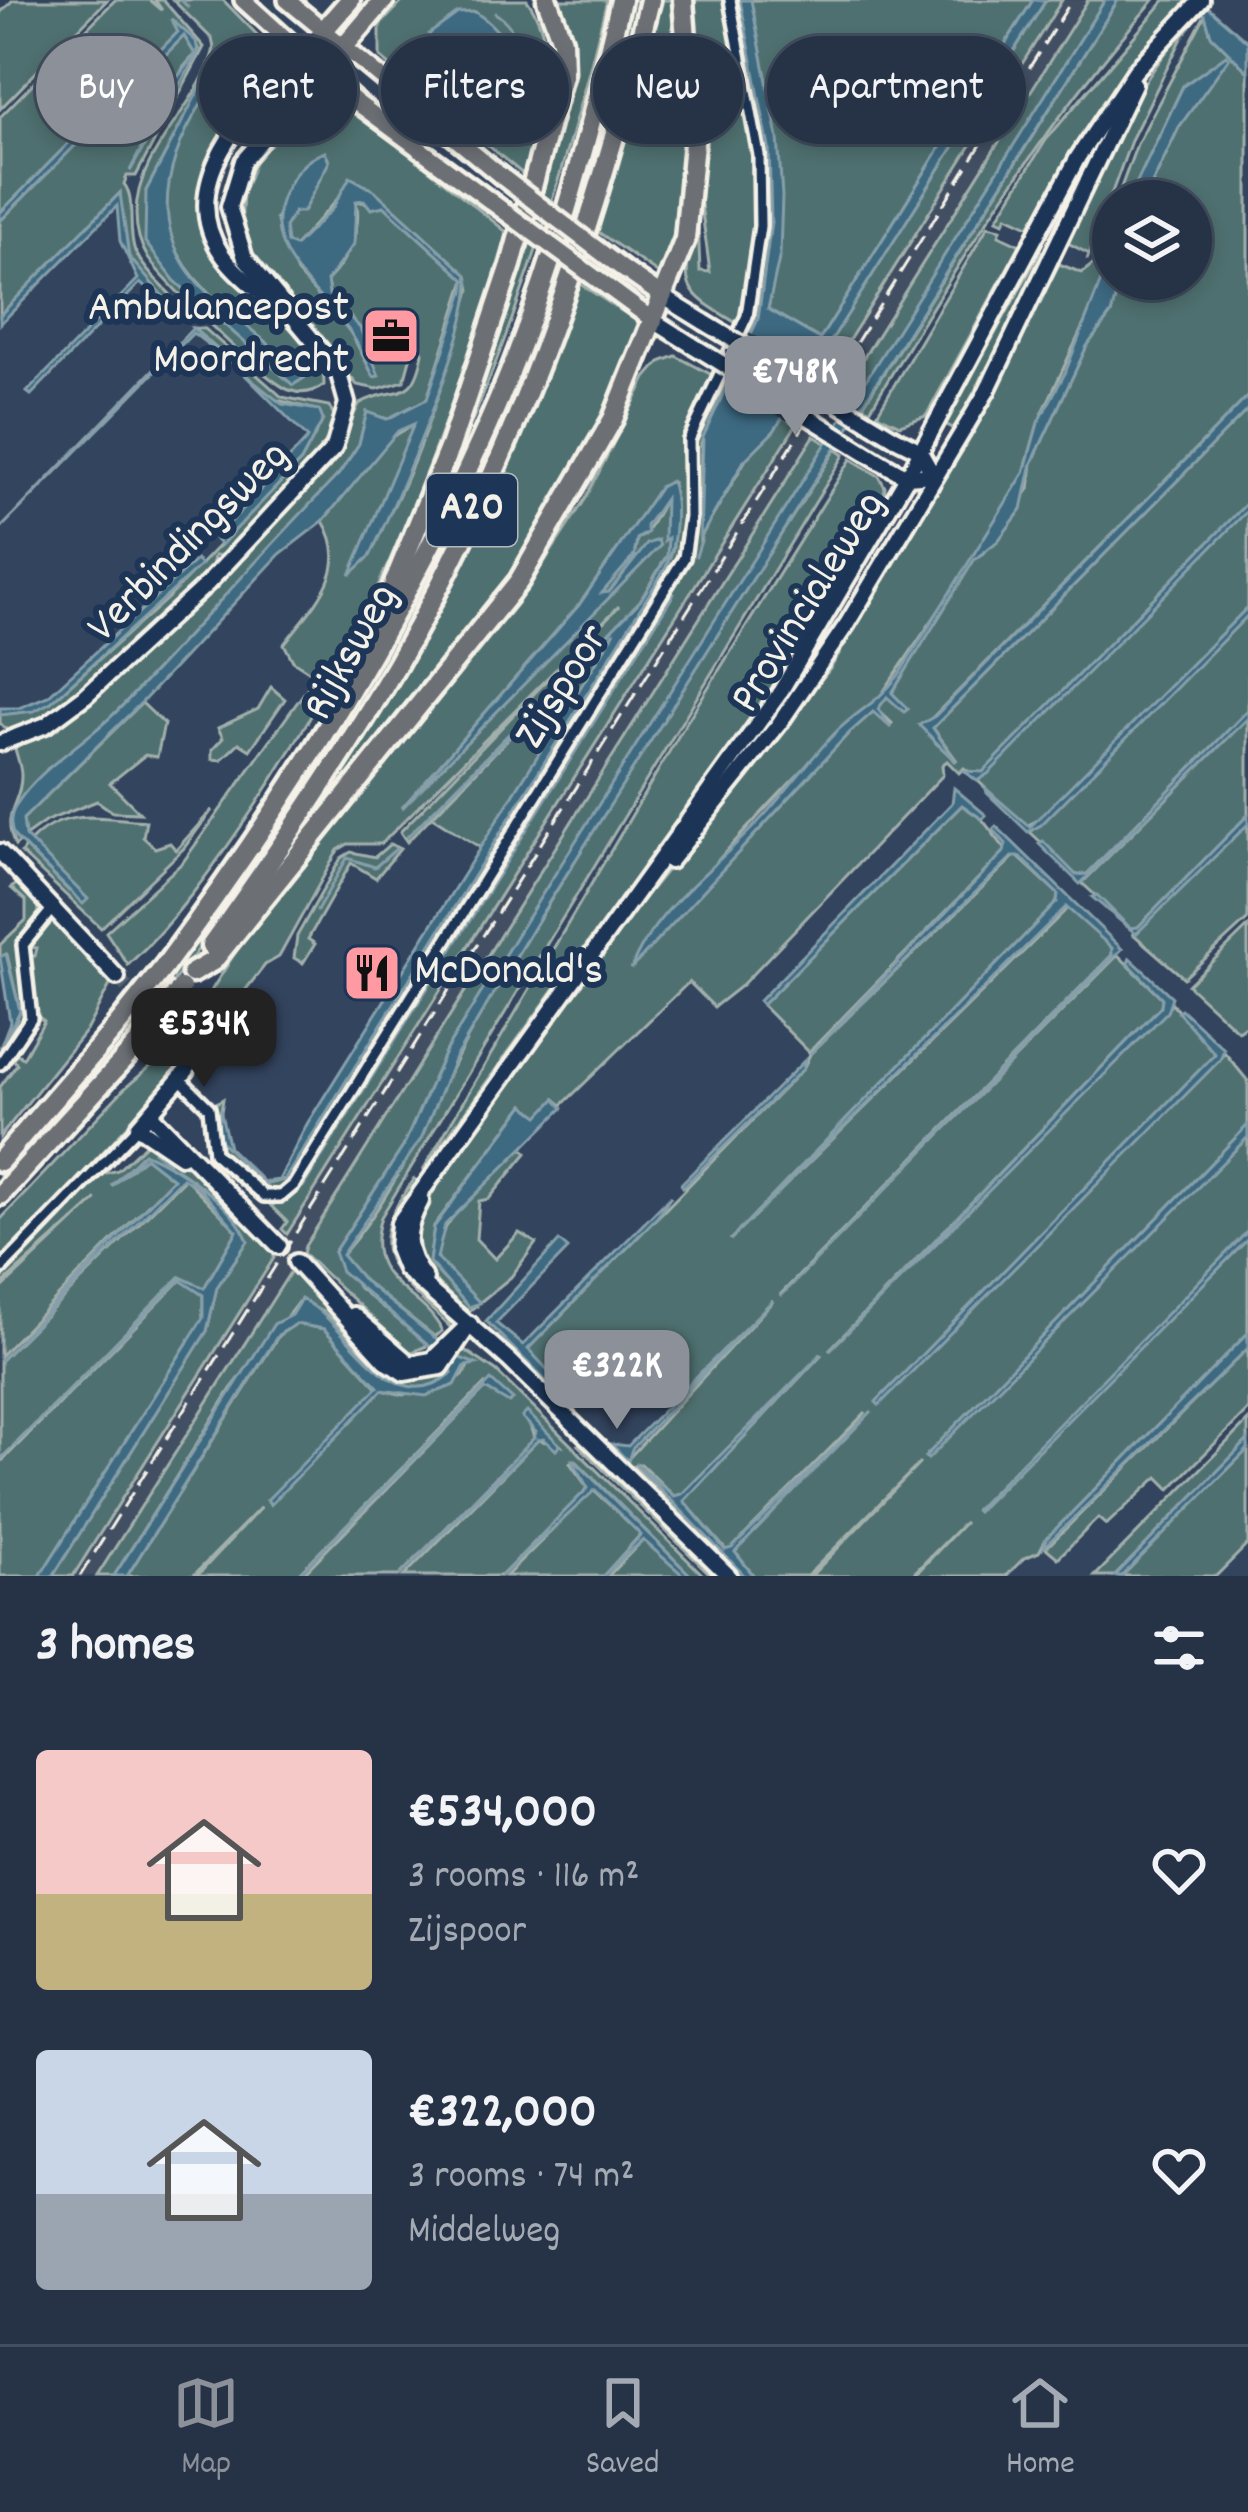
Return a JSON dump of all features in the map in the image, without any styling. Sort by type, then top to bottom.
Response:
[{"type":"highway","points":[[322,32],[350,0]]},
{"type":"highway","points":[[353,36],[384,0]]},
{"type":"highway","name":"A20","points":[[326,734],[328,711],[416,533],[511,265],[563,72],[562,40],[547,0]]},
{"type":"highway","name":"Rijksweg","points":[[0,1161],[164,967],[326,734],[430,549],[490,422],[556,241],[621,0]]},
{"type":"highway","name":"Rijksweg","points":[[0,1195],[137,1045],[187,980],[318,794],[399,660],[512,430],[581,247],[650,0]]},
{"type":"highway","points":[[655,321],[686,238],[691,202],[694,143],[683,0]]},
{"type":"highway","name":"A20","points":[[187,980],[226,946],[519,581],[614,419],[655,321]]},
{"type":"main road","points":[[243,0],[282,36]]},
{"type":"main road","points":[[287,0],[327,36]]},
{"type":"main road","points":[[357,61],[662,296]]},
{"type":"main road","points":[[357,99],[655,321]]},
{"type":"street","name":"Zijspoor","points":[[181,1080],[208,1108],[209,1140],[229,1168],[264,1196],[281,1196],[294,1185],[684,558],[690,517],[689,440],[747,316],[760,226],[759,155],[730,0]]},
{"type":"street","name":"Provincialeweg","points":[[729,1576],[470,1324],[405,1270],[396,1240],[404,1213],[779,694],[907,478],[1078,157],[1113,100],[1197,4]]},
{"type":"street","name":"Verbindingsweg","points":[[318,36],[322,32]]},
{"type":"street","name":"Provincialeweg","points":[[626,908],[686,842],[779,724],[847,624],[987,391],[1048,270],[1102,142],[1151,56]]},
{"type":"street","name":"Verbindingsweg","points":[[225,144],[212,167],[205,202],[220,253],[320,347]]},
{"type":"street","name":"Verbindingsweg","points":[[0,743],[46,725],[85,696],[208,583],[323,464],[341,433],[346,403],[338,371],[245,258],[229,207],[242,161],[257,144]]},
{"type":"street","points":[[655,321],[907,478],[933,475],[920,450],[662,296]]},
{"type":"street","points":[[0,852],[117,977]]},
{"type":"street","points":[[0,1064],[31,1018],[23,944],[52,908]]},
{"type":"street","points":[[0,1270],[181,1080],[188,1057],[179,1039]]},
{"type":"street","points":[[150,1114],[279,1246]]},
{"type":"street","points":[[138,1127],[196,1164]]},
{"type":"street","points":[[296,1262],[402,1360],[436,1364],[470,1324]]},
{"type":"shaded area","points":[[740,0],[751,0],[767,82],[767,138]]},
{"type":"shaded area","points":[[1033,0],[1046,0],[1023,36],[1010,36]]},
{"type":"shaded area","points":[[1062,0],[1088,0],[1026,99],[1026,57]]},
{"type":"shaded area","points":[[1105,0],[1118,0],[539,918],[455,1058],[421,1139],[342,1255],[364,1281],[460,1358],[476,1364],[465,1366],[455,1385],[426,1396],[382,1390],[271,1504],[267,1500],[378,1387],[324,1329],[296,1324],[278,1335],[127,1576],[114,1576],[274,1324],[291,1315],[301,1299],[389,1378],[409,1386],[430,1386],[452,1373],[451,1365],[341,1271],[334,1252],[403,1147],[446,1050],[1014,144],[1026,144],[1026,126]]},
{"type":"shaded area","points":[[1190,0],[1200,0],[1248,42],[1248,72],[1211,35],[1205,15]]},
{"type":"shaded area","points":[[475,12],[501,36],[430,36],[458,13]]},
{"type":"shaded area","points":[[171,19],[196,41],[198,53],[175,93],[177,78],[195,54],[184,36],[175,45],[178,32]]},
{"type":"shaded area","points":[[1226,55],[1229,58],[1179,127],[1154,180],[1138,180],[1183,86]]},
{"type":"shaded area","points":[[199,90],[199,108],[169,182],[167,211],[173,240],[186,267],[208,293],[304,378],[293,385],[174,280],[145,242],[146,191],[171,144],[175,144]]},
{"type":"shaded area","points":[[68,144],[77,144],[0,221],[0,213]]},
{"type":"shaded area","points":[[768,144],[778,144],[782,196],[780,254],[768,309],[820,339],[943,144],[955,144],[774,431],[744,461],[700,538],[703,437],[758,319],[771,222]]},
{"type":"shaded area","points":[[972,144],[997,144],[97,1576],[73,1576]]},
{"type":"shaded area","points":[[325,152],[329,162],[303,212],[294,212],[285,227],[287,243],[295,246],[332,209],[350,177],[375,191],[467,275],[467,296],[448,369],[370,556],[350,575],[414,424],[398,431],[323,521],[280,554],[145,699],[23,819],[25,836],[88,899],[83,904],[14,836],[11,820],[16,805],[46,770],[125,703],[339,474],[359,444],[367,412],[387,419],[427,399],[464,291],[465,280],[384,206],[371,209],[364,200],[356,201],[354,244],[327,281],[329,294],[360,328],[379,376],[374,377],[350,333],[303,278],[282,243],[280,204],[290,182],[305,164]]},
{"type":"shaded area","points":[[120,193],[129,257],[181,317],[140,283],[31,395],[27,392],[138,279],[120,241],[117,206],[0,324],[0,315]]},
{"type":"shaded area","points":[[1093,300],[1115,300],[1111,314],[1087,346],[1032,463],[1022,509],[998,541],[974,560],[892,693],[908,709],[904,712],[887,697],[878,709],[891,728],[873,712],[847,735],[631,969],[670,908],[758,822],[837,731],[898,676],[1024,473],[1038,423],[1065,373]]},
{"type":"shaded area","points":[[193,328],[223,356],[193,333],[0,529]]},
{"type":"shaded area","points":[[245,375],[282,404],[319,410],[323,420],[301,461],[221,545],[215,539],[308,438]]},
{"type":"shaded area","points":[[1248,396],[1248,409],[933,728],[956,762],[919,725],[935,716]]},
{"type":"shaded area","points":[[671,481],[675,524],[666,567],[285,1179],[263,1185],[217,1137],[220,1109],[229,1148],[264,1182],[279,1180],[307,1124],[615,632],[406,838],[640,601],[667,557],[665,499],[646,526],[648,532],[637,539],[634,556],[602,593],[609,592],[647,544],[658,540],[660,546],[402,808],[579,605],[660,487]]},
{"type":"shaded area","points":[[1248,502],[1248,510],[989,773],[977,781],[964,771],[983,772]]},
{"type":"shaded area","points":[[196,560],[201,565],[51,702],[34,711],[0,715],[0,708],[19,708],[48,696]]},
{"type":"shaded area","points":[[1248,607],[1248,615],[1041,825],[1028,832],[987,793],[986,789],[1030,827]]},
{"type":"shaded area","points":[[1248,710],[1248,718],[1080,884],[1039,844],[1043,841],[1076,875],[1087,874]]},
{"type":"shaded area","points":[[954,788],[986,815],[982,819],[962,805],[762,1005],[759,1001],[952,803]]},
{"type":"shaded area","points":[[1248,815],[1248,824],[1136,934],[1092,897],[1097,895],[1130,928],[1138,927]]},
{"type":"shaded area","points":[[996,826],[1122,949],[781,1296],[1112,955],[1112,948],[1066,907],[730,1240],[1057,902],[1058,894],[1020,857],[1012,857],[810,1054],[1004,852],[1006,844],[993,829]]},
{"type":"shaded area","points":[[6,954],[20,1011],[0,1048],[10,1022],[0,957]]},
{"type":"shaded area","points":[[1130,958],[1172,997],[1167,1012],[830,1350],[1161,1006],[1162,998],[1128,963]]},
{"type":"shaded area","points":[[1181,1009],[1224,1049],[1220,1060],[879,1405],[876,1402],[1215,1054],[1178,1012]]},
{"type":"shaded area","points":[[805,1060],[803,1069],[683,1187],[681,1184]]},
{"type":"shaded area","points":[[555,1099],[563,1108],[445,1225],[437,1258],[480,1303],[469,1307],[429,1262],[434,1227],[524,1105],[539,1116]]},
{"type":"shaded area","points":[[1248,1125],[1248,1137],[925,1457]]},
{"type":"shaded area","points":[[144,1153],[188,1177],[218,1201],[248,1241],[217,1287],[207,1331],[53,1576],[40,1576],[203,1318],[203,1295],[180,1280],[0,1460],[180,1277],[204,1288],[237,1231],[198,1187],[182,1178],[0,1361],[173,1179],[145,1157],[111,1186]]},
{"type":"shaded area","points":[[671,1196],[658,1216],[528,1349],[576,1400],[570,1405],[486,1321],[559,1241],[568,1249],[496,1323],[523,1345]]},
{"type":"shaded area","points":[[1248,1231],[1248,1239],[977,1512],[975,1510]]},
{"type":"shaded area","points":[[773,1300],[632,1449],[628,1461],[611,1444],[628,1446]]},
{"type":"shaded area","points":[[1248,1333],[1248,1348],[1044,1547],[1046,1539]]},
{"type":"shaded area","points":[[821,1354],[684,1501],[725,1550],[732,1548],[872,1411],[735,1552],[754,1576],[745,1576],[635,1463],[674,1496],[682,1494]]},
{"type":"shaded area","points":[[491,1380],[513,1400],[509,1403],[485,1389],[296,1576]]},
{"type":"shaded area","points":[[527,1412],[560,1445],[556,1450],[544,1439],[538,1440],[399,1576],[534,1438],[536,1432],[522,1417]]},
{"type":"shaded area","points":[[1248,1440],[1248,1449],[1122,1576],[1115,1576]]},
{"type":"shaded area","points":[[572,1460],[691,1576],[684,1576],[643,1540],[603,1576],[641,1535],[595,1490],[501,1576],[588,1488]]},
{"type":"green space","points":[[13,0],[107,0],[72,36],[36,36],[36,72],[0,109],[0,13]]},
{"type":"green space","points":[[115,0],[150,0],[162,10],[155,0],[163,0],[199,41],[199,49],[171,19],[178,32],[174,36],[80,36]]},
{"type":"green space","points":[[173,0],[223,0],[258,36],[209,36]]},
{"type":"green space","points":[[404,0],[527,0],[543,36],[503,36],[475,12],[439,36],[381,36],[380,57],[380,25]]},
{"type":"green space","points":[[559,0],[607,0],[598,36],[593,36],[593,54],[569,144],[569,54],[570,32]]},
{"type":"green space","points":[[629,0],[641,0],[631,36],[617,36]]},
{"type":"green space","points":[[663,0],[676,0],[679,36],[653,36]]},
{"type":"green space","points":[[692,0],[725,0],[732,36],[693,36]]},
{"type":"green space","points":[[734,0],[740,0],[771,176],[767,265],[751,334],[745,331],[757,288],[764,205]]},
{"type":"green space","points":[[751,0],[1033,0],[1010,36],[767,36],[767,82]]},
{"type":"green space","points":[[1046,0],[1062,0],[1026,57],[1023,36]]},
{"type":"green space","points":[[1088,0],[1105,0],[1026,126],[1026,99]]},
{"type":"green space","points":[[1118,0],[1154,0],[1037,148],[870,410],[863,406]]},
{"type":"green space","points":[[1165,0],[1190,0],[1148,47],[1029,226],[1007,216],[1004,222],[997,219],[1046,140]]},
{"type":"green space","points":[[1210,0],[1183,36],[1117,180],[1092,180],[1092,246],[1087,260],[1089,254],[1066,242],[1094,174],[1143,85]]},
{"type":"green space","points":[[1205,15],[1211,35],[1248,72],[1248,396],[927,723],[936,743],[957,761],[933,728],[1248,409],[1248,502],[983,772],[973,775],[964,768],[959,773],[947,761],[942,765],[943,775],[742,985],[714,1007],[689,982],[562,1105],[555,1099],[539,1117],[524,1105],[434,1226],[429,1263],[469,1306],[475,1306],[468,1312],[428,1274],[411,1245],[422,1207],[597,956],[830,669],[974,432],[1059,264],[1082,273],[1092,265],[1095,300],[1038,423],[1024,473],[986,541],[873,707],[826,746],[747,829],[670,915],[633,966],[847,735],[873,712],[893,724],[877,709],[888,696],[908,710],[892,693],[974,560],[985,552],[1029,489],[1032,463],[1087,345],[1111,314],[1115,300],[1212,300],[1212,180],[1154,180],[1179,127],[1226,56],[1183,86],[1138,180],[1124,180],[1137,144]]},
{"type":"green space","points":[[184,36],[195,54],[175,84],[175,45]]},
{"type":"green space","points":[[199,49],[175,102],[175,91]]},
{"type":"green space","points":[[36,80],[36,144],[68,144],[0,213],[0,117]]},
{"type":"green space","points":[[199,85],[175,136],[175,122]]},
{"type":"green space","points":[[743,96],[755,160],[756,223],[738,324],[704,303],[689,284],[688,260],[698,221],[700,271],[710,272],[698,144],[743,144]]},
{"type":"green space","points":[[199,107],[199,144],[229,144],[203,185],[204,227],[231,269],[323,363],[324,385],[298,392],[277,383],[193,308],[145,253],[136,214],[146,169],[158,148],[171,144],[146,191],[174,280],[293,385],[304,378],[206,290],[184,263],[171,236],[168,181],[175,153]]},
{"type":"green space","points":[[593,107],[593,144],[600,144],[560,267],[456,522],[395,645],[326,764],[249,880],[164,993],[159,988],[328,746],[460,504]]},
{"type":"green space","points":[[357,111],[381,131],[381,144],[397,144],[508,233],[431,459],[337,670],[224,851],[128,965],[106,932],[183,862],[316,676],[293,661],[284,644],[317,601],[332,571],[334,555],[323,521],[389,439],[416,423],[352,571],[408,476],[470,290],[467,275],[375,191],[340,196],[295,246],[286,243],[284,228],[329,161],[325,153],[276,219],[297,273],[350,331],[374,377],[360,328],[329,294],[327,281],[352,244],[356,201],[384,206],[465,280],[427,399],[387,419],[367,412],[359,444],[339,474],[125,703],[80,748],[47,769],[14,836],[20,842],[15,846],[10,824],[21,775],[14,745],[76,712],[213,588],[329,468],[359,404],[407,388],[419,370],[423,353],[409,324],[386,337],[392,358],[409,348],[412,352],[404,381],[377,389],[357,385],[245,247],[243,194],[256,159],[269,144],[357,144]]},
{"type":"green space","points":[[77,144],[144,144],[130,171],[145,144],[153,144],[136,176],[127,176],[124,184],[130,197],[132,234],[146,269],[185,313],[181,319],[129,257],[120,226],[120,193],[0,315],[0,221]]},
{"type":"green space","points":[[486,144],[532,144],[524,175]]},
{"type":"green space","points":[[554,144],[569,144],[508,330],[428,521],[501,325]]},
{"type":"green space","points":[[623,144],[685,144],[681,210],[663,277],[598,232]]},
{"type":"green space","points":[[777,144],[943,144],[820,339],[768,309],[777,257]]},
{"type":"green space","points":[[955,144],[972,144],[824,380],[811,372]]},
{"type":"green space","points":[[998,144],[1015,144],[855,400],[842,392]]},
{"type":"green space","points":[[988,226],[1001,229],[999,235],[1020,245],[926,416],[900,425],[877,414]]},
{"type":"green space","points":[[1041,251],[1047,253],[955,429],[945,424]]},
{"type":"green space","points":[[580,284],[645,326],[602,423],[525,555],[285,862],[372,723],[449,582],[519,435]]},
{"type":"green space","points":[[193,328],[205,329],[282,397],[329,406],[335,417],[330,438],[228,554],[214,556],[211,571],[141,639],[66,701],[11,734],[0,723],[0,715],[51,702],[168,598],[301,461],[323,420],[313,409],[273,399]]},
{"type":"green space","points":[[676,356],[712,375],[682,442],[684,527],[676,560],[293,1180],[282,1190],[263,1191],[217,1147],[213,1105],[223,1099],[217,1137],[263,1185],[284,1180],[666,567],[673,548],[673,483],[660,487],[579,605],[402,808],[628,577],[646,552],[606,595],[601,593],[634,556],[637,539],[645,535],[665,499],[669,552],[640,601],[407,842],[400,832],[619,606],[381,844],[348,844],[338,850],[279,957],[265,965],[212,1033],[206,1035],[189,1026],[240,945],[519,601],[586,498],[646,378],[660,362]]},
{"type":"green space","points":[[723,379],[727,382],[701,443],[700,538],[748,456],[782,417],[796,425],[287,1234],[282,1229],[287,1222],[271,1206],[294,1194],[689,558],[694,449]]},
{"type":"green space","points":[[814,436],[827,444],[446,1050],[403,1147],[334,1252],[359,1288],[429,1345],[410,1353],[303,1253],[305,1246]]},
{"type":"green space","points":[[836,449],[844,455],[381,1217],[377,1240],[385,1271],[432,1316],[442,1331],[435,1337],[364,1281],[342,1255],[384,1198],[465,1042],[526,940]]},
{"type":"green space","points":[[851,459],[879,476],[885,487],[882,516],[813,633],[674,837],[592,937],[423,1170],[686,723]]},
{"type":"green space","points":[[1248,510],[1248,607],[1038,820],[1026,826],[978,781]]},
{"type":"green space","points":[[1248,615],[1248,710],[1087,874],[1076,875],[1030,832]]},
{"type":"green space","points":[[615,632],[481,848],[432,817],[596,648]]},
{"type":"green space","points":[[271,687],[285,699],[250,750],[239,743],[221,760],[212,759],[212,750],[223,738],[218,728],[258,709]]},
{"type":"green space","points":[[142,703],[164,724],[157,757],[145,755],[110,783],[140,813],[113,812],[97,801],[46,821],[25,836],[23,819]]},
{"type":"green space","points":[[1248,718],[1248,815],[1138,927],[1130,928],[1082,883]]},
{"type":"green space","points":[[962,805],[982,819],[1006,850],[809,1052],[762,1005]]},
{"type":"green space","points":[[212,810],[184,848],[101,928],[21,853],[25,847],[70,892],[30,842],[56,823],[85,817],[146,821],[143,837],[155,848],[170,843],[176,850]]},
{"type":"green space","points":[[1248,824],[1248,919],[1184,978],[1133,934]]},
{"type":"green space","points":[[390,844],[400,849],[376,878],[351,863],[308,939],[315,944],[303,963],[294,958],[297,936],[341,858],[351,852],[375,857]]},
{"type":"green space","points":[[1016,855],[1058,894],[1057,902],[730,1240],[1070,906],[1112,948],[1112,955],[780,1295],[1118,955],[1162,998],[1161,1006],[829,1350],[1172,1003],[1215,1054],[876,1402],[1225,1053],[1248,1081],[1248,1125],[926,1456],[1248,1137],[1248,1231],[976,1511],[1248,1239],[1248,1333],[1046,1539],[1039,1552],[1024,1558],[1006,1576],[914,1576],[965,1522],[911,1576],[811,1576],[920,1463],[807,1576],[754,1576],[735,1552],[866,1412],[732,1548],[726,1550],[684,1501],[822,1354],[682,1494],[674,1496],[641,1464],[634,1466],[745,1576],[738,1576],[609,1446],[627,1460],[773,1301],[682,1391],[630,1341],[573,1398],[528,1349],[803,1069],[810,1054]]},
{"type":"green space","points":[[20,882],[38,900],[39,912],[16,945],[25,1015],[0,1057],[20,1011],[7,955],[0,957],[0,945],[26,920],[26,901],[11,888]]},
{"type":"green space","points":[[52,923],[63,927],[111,983],[87,1029],[0,1137],[0,1087],[17,1064],[12,1058],[16,1053],[23,1058],[44,1021],[36,1015],[27,956],[35,956],[37,948],[28,947],[41,927]]},
{"type":"green space","points":[[1248,927],[1248,1024],[1238,1031],[1188,985]]},
{"type":"green space","points":[[134,1020],[140,1024],[0,1182],[0,1174]]},
{"type":"green space","points":[[174,1046],[179,1070],[0,1263],[0,1220],[124,1089]]},
{"type":"green space","points":[[149,1141],[203,1176],[273,1250],[274,1258],[73,1576],[53,1576],[207,1331],[217,1287],[248,1241],[231,1215],[202,1188],[170,1165],[142,1155],[111,1186],[145,1157],[173,1179],[0,1356],[0,1290],[97,1199],[0,1286],[0,1276],[103,1174],[118,1170]]},
{"type":"green space","points":[[522,1148],[527,1153],[489,1199],[479,1201],[476,1239],[495,1259],[519,1233],[536,1243],[511,1277],[476,1306],[442,1266],[437,1247],[453,1217]]},
{"type":"green space","points":[[185,1178],[237,1231],[204,1288],[180,1277],[0,1460],[0,1361]]},
{"type":"green space","points":[[414,1179],[419,1182],[395,1218],[391,1248],[445,1312],[451,1328],[400,1277],[386,1246],[388,1227]]},
{"type":"green space","points":[[294,1266],[307,1285],[415,1378],[450,1364],[452,1373],[432,1385],[397,1382],[324,1313],[298,1302],[231,1389],[114,1576],[97,1576]]},
{"type":"green space","points":[[181,1280],[203,1295],[203,1318],[40,1576],[0,1576],[0,1463]]},
{"type":"green space","points":[[296,1324],[324,1329],[378,1388],[268,1500],[270,1504],[382,1390],[404,1395],[463,1376],[469,1364],[458,1356],[463,1349],[496,1371],[704,1576],[691,1576],[575,1460],[570,1463],[588,1488],[501,1576],[404,1576],[538,1440],[560,1445],[526,1412],[534,1438],[399,1576],[301,1576],[485,1389],[512,1400],[485,1384],[296,1576],[197,1576],[261,1507],[193,1576],[127,1576],[279,1335]]},
{"type":"green space","points":[[1248,1348],[1248,1410],[1170,1489],[1158,1477],[1106,1525],[1098,1518],[1058,1558],[1046,1548]]},
{"type":"green space","points":[[1248,1421],[1248,1440],[1115,1576],[1095,1576]]},
{"type":"green space","points":[[585,1442],[721,1576],[712,1576],[578,1445]]},
{"type":"green space","points":[[1248,1449],[1248,1544],[1216,1576],[1122,1576]]},
{"type":"green space","points":[[593,1490],[641,1534],[603,1576],[506,1576]]},
{"type":"green space","points":[[647,1540],[684,1576],[608,1576]]},
{"type":"pier","points":[[746,330],[816,374],[787,421],[722,380]]},
{"type":"waterway","points":[[181,0],[188,7]]},
{"type":"waterway","points":[[495,13],[514,36]]},
{"type":"waterway","points":[[696,556],[702,538]]},
{"type":"waterway","points":[[303,1187],[674,594]]},
{"type":"waterway","points":[[317,911],[347,858],[375,867],[396,849]]},
{"type":"waterway","points":[[154,1152],[169,1163]]},
{"type":"tunnel","points":[[117,977],[179,1039]]},
{"type":"railway","points":[[80,1576],[1072,0]]},
{"type":"place","name":"Ambulancepost Moordrecht","points":[[391,336]]},
{"type":"place","name":"McDonald's","points":[[372,973]]}]
